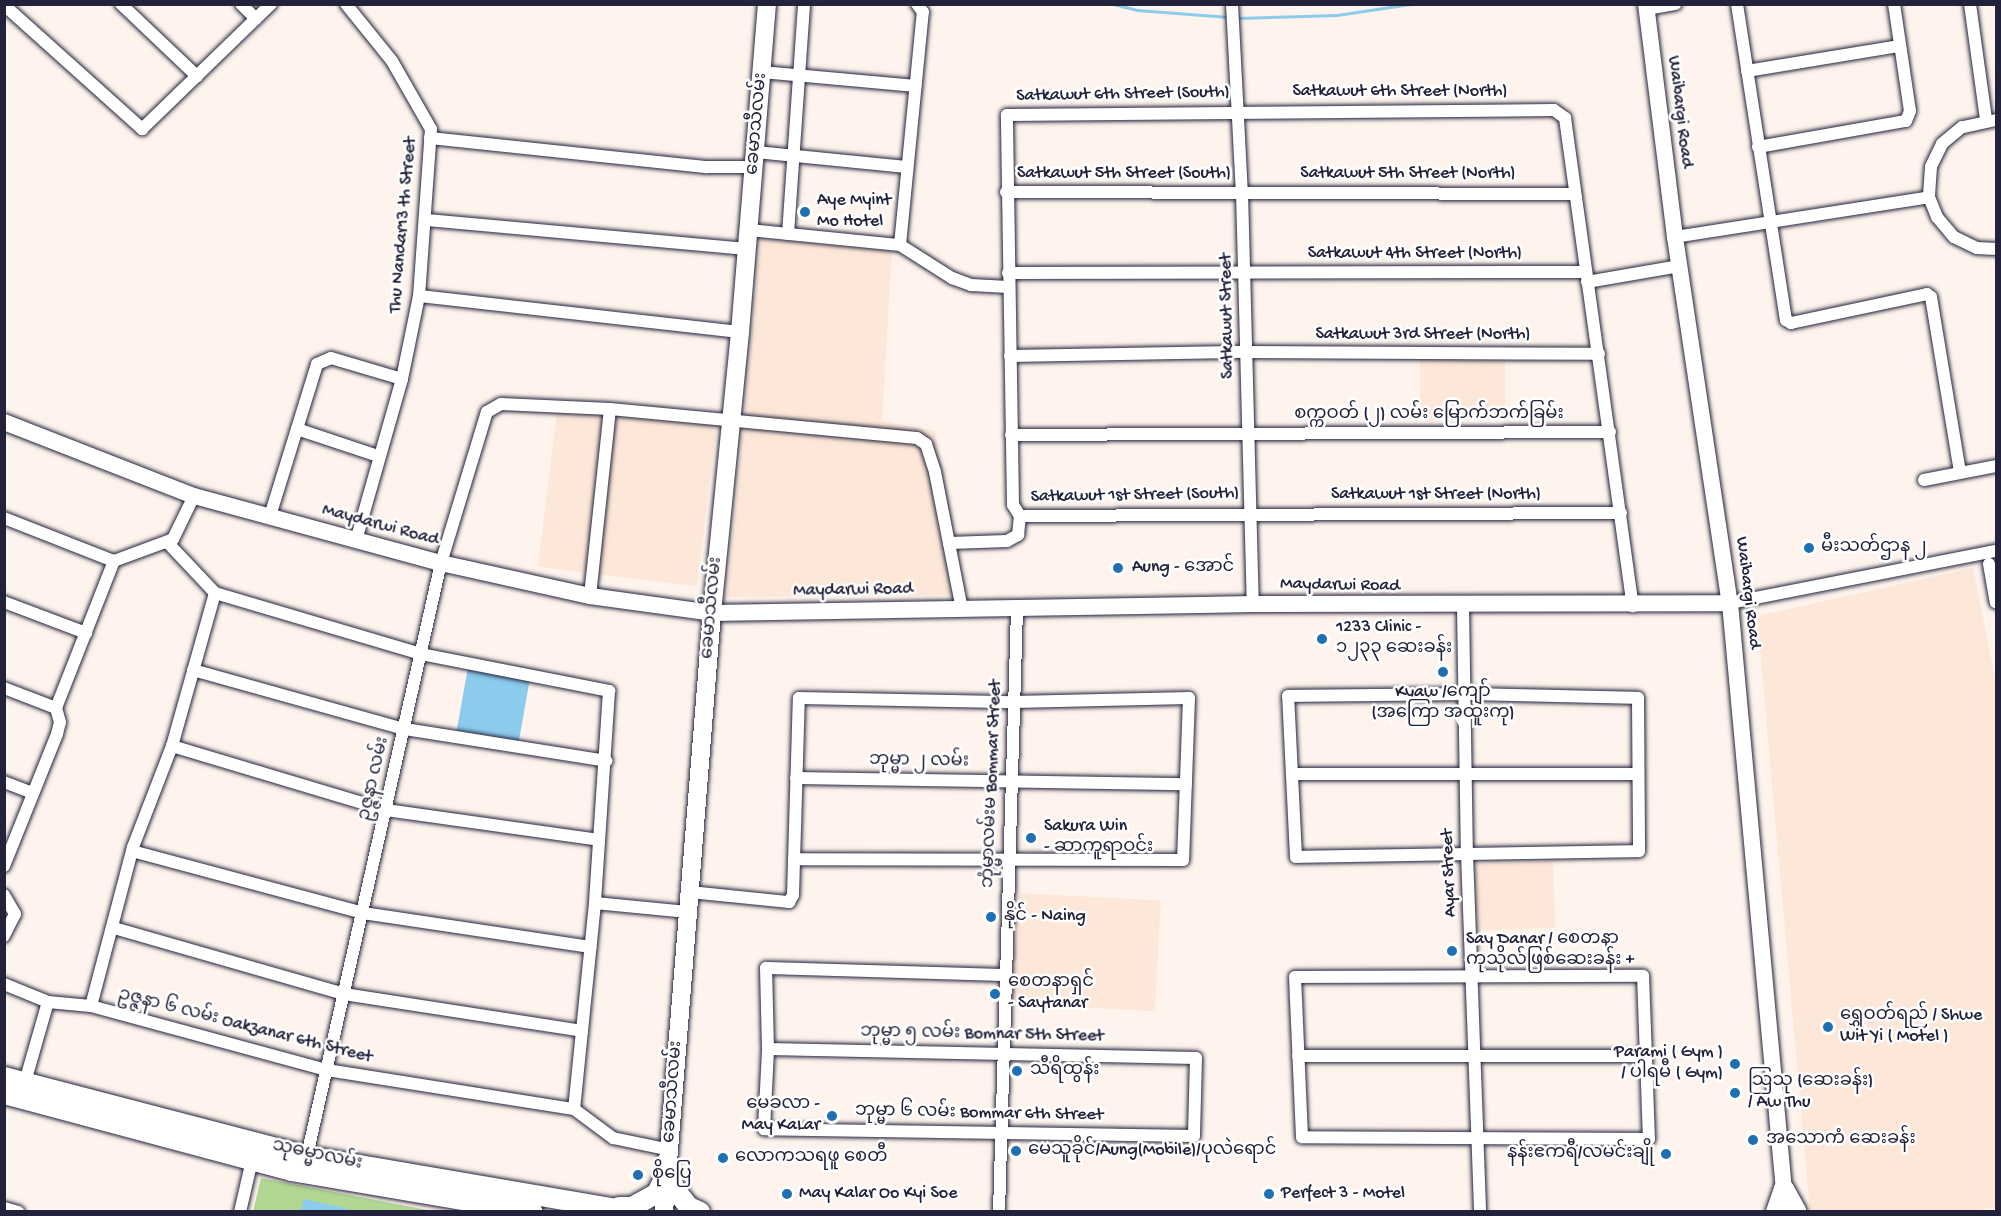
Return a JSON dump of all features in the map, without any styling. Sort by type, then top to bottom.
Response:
[{"type":"main road","name":"ခေမာသီလမ်း","points":[[664,1212],[712,613],[740,332],[767,4]]},
{"type":"main road","name":"သုဓမ္မာလမ်း","points":[[4,1077],[305,1165],[533,1212]]},
{"type":"main road","name":"သုဓမ္မာလမ်း","points":[[4,1094],[252,1160],[305,1165],[635,1212]]},
{"type":"main road","points":[[607,1208],[632,1206],[657,1192],[670,1159]]},
{"type":"main road","points":[[670,1159],[674,1188],[689,1207],[700,1212]]},
{"type":"main road","points":[[1776,1212],[1784,1189]]},
{"type":"main road","points":[[1784,1189],[1797,1212]]},
{"type":"street","points":[[121,4],[197,76]]},
{"type":"street","points":[[241,4],[256,19]]},
{"type":"street","points":[[4,5],[142,129],[271,4]]},
{"type":"street","name":"Thu Nandar13 th Street","points":[[346,4],[392,61],[429,121],[430,138],[427,220],[419,296],[402,379],[378,456],[356,540]]},
{"type":"street","points":[[788,234],[804,4]]},
{"type":"street","points":[[900,246],[923,12],[917,4]]},
{"type":"street","name":"Satkawut Street","points":[[1232,4],[1239,111],[1245,272],[1253,604]]},
{"type":"street","points":[[1647,7],[1677,4]]},
{"type":"street","points":[[1737,4],[1768,225],[1786,320],[1791,323],[1927,294],[1930,297],[1960,473]]},
{"type":"street","points":[[1758,147],[1906,121],[1910,111],[1894,4]]},
{"type":"street","points":[[1970,4],[1991,119],[1962,127],[1942,144],[1931,167],[1929,197],[1937,217],[1954,237],[1977,248],[1996,249]]},
{"type":"street","name":"Waibargi Road","points":[[1647,7],[1680,266],[1730,603],[1786,1212]]},
{"type":"street","points":[[1747,71],[1900,46]]},
{"type":"street","points":[[762,72],[915,86]]},
{"type":"street","name":"Satkawut 6th Street (North)","points":[[1239,111],[1561,113],[1565,118],[1574,194]]},
{"type":"street","name":"Satkawut 6th Street (South)","points":[[1006,192],[1007,114],[1239,111]]},
{"type":"street","points":[[430,138],[707,167],[794,155],[906,167]]},
{"type":"street","points":[[949,543],[1015,540],[1020,516],[1013,505],[1006,192]]},
{"type":"street","name":"Satkawut 5th Street (South)","points":[[1006,192],[1242,192]]},
{"type":"street","name":"Satkawut 5th Street (North)","points":[[1242,192],[1574,194]]},
{"type":"street","points":[[1574,194],[1599,354],[1633,606]]},
{"type":"street","points":[[1676,237],[1768,225],[1929,197]]},
{"type":"street","points":[[427,220],[747,249]]},
{"type":"street","points":[[749,230],[900,246],[952,278],[971,285],[1008,287]]},
{"type":"street","name":"Satkawut 4th Street (North)","points":[[1008,273],[1245,272],[1586,277],[1680,266]]},
{"type":"street","points":[[419,296],[740,332]]},
{"type":"street","name":"Satkawut 3rd Street (North)","points":[[1010,356],[1247,352],[1599,354]]},
{"type":"street","points":[[270,516],[316,363],[323,359],[402,379]]},
{"type":"street","name":"ဥဇ္ဇနာ လမ်း","points":[[305,1165],[441,563],[487,412],[501,404],[610,409]]},
{"type":"street","points":[[590,596],[610,409],[731,423],[922,440],[935,472],[962,609]]},
{"type":"street","name":"Maydarwi Road","points":[[4,422],[194,496],[441,563],[590,596],[712,613],[1253,604],[1633,606],[1730,603]]},
{"type":"street","points":[[297,429],[378,456]]},
{"type":"street","name":"စက္ကဝတ် (၂) လမ်း မြောက်ဘက်ခြမ်း","points":[[1011,435],[1610,432]]},
{"type":"street","points":[[1923,480],[1996,466]]},
{"type":"street","points":[[4,518],[114,561],[167,542],[182,527],[194,496]]},
{"type":"street","name":"Satkawut 1st Street (North)","points":[[1251,512],[1621,513]]},
{"type":"street","name":"Satkawut 1st Street (South)","points":[[1020,516],[1251,512]]},
{"type":"street","points":[[167,542],[215,593],[422,654],[609,691],[595,903],[574,1109],[613,1138],[670,1159]]},
{"type":"street","points":[[1730,603],[1996,552]]},
{"type":"street","points":[[1970,557],[1993,565],[1996,602]]},
{"type":"street","points":[[4,866],[57,734],[60,722],[56,708],[114,561]]},
{"type":"street","points":[[91,1006],[114,928],[132,851],[172,746],[215,593]]},
{"type":"street","points":[[4,602],[86,633]]},
{"type":"street","name":"Ayar Street","points":[[1463,606],[1467,854],[1477,1059],[1480,1212]]},
{"type":"street","name":"ဘုံမ္မာလမ်းမ Bommar Street","points":[[999,1212],[1007,861],[1017,609]]},
{"type":"street","points":[[193,670],[405,729],[606,761]]},
{"type":"street","points":[[4,688],[56,708]]},
{"type":"street","points":[[1465,694],[1638,698],[1639,851],[1296,857],[1288,696],[1465,694]]},
{"type":"street","points":[[690,892],[789,902],[793,895],[796,778],[799,698],[1014,702],[1189,698],[1183,860],[794,859]]},
{"type":"street","points":[[172,746],[386,810],[599,840]]},
{"type":"street","points":[[1293,774],[1638,774]]},
{"type":"street","name":"ဘုမ္မာ ၂ လမ်း","points":[[796,778],[1186,784]]},
{"type":"street","points":[[4,782],[32,794]]},
{"type":"street","points":[[132,851],[363,913],[591,947]]},
{"type":"street","points":[[4,895],[15,914],[4,936]]},
{"type":"street","points":[[595,903],[688,912]]},
{"type":"street","points":[[114,928],[344,994],[582,1031]]},
{"type":"street","points":[[768,1049],[766,968],[1005,975]]},
{"type":"street","points":[[1472,976],[1643,976],[1649,1139],[1478,1140],[1302,1137],[1295,977],[1472,976]]},
{"type":"street","name":"ဥဇ္ဇနာ ၆ လမ်း Oakzanar 6th Street","points":[[4,984],[48,1002],[91,1006],[327,1070],[574,1109]]},
{"type":"street","points":[[26,1082],[48,1002]]},
{"type":"street","name":"ဘုမ္မာ ၅ လမ်း Bomnar 5th Street","points":[[768,1049],[1196,1058],[1194,1136]]},
{"type":"street","name":"ဘုမ္မာ ၆ လမ်း Bommar 6th Street","points":[[768,1049],[764,1129],[1194,1136]]},
{"type":"street","points":[[1298,1056],[1477,1059],[1646,1056]]},
{"type":"street","points":[[240,1212],[252,1160]]},
{"type":"street","points":[[4,1208],[18,1212]]},
{"type":"shaded area","points":[[761,238],[892,251],[882,421],[935,431],[966,595],[727,597]]},
{"type":"shaded area","points":[[1420,357],[1505,357],[1505,420],[1420,420]]},
{"type":"shaded area","points":[[558,404],[717,423],[697,586],[538,567]]},
{"type":"shaded area","points":[[1973,568],[1996,684],[1996,1207],[1980,1210],[1810,1211],[1757,616]]},
{"type":"shaded area","points":[[1553,861],[1555,928],[1478,931],[1476,864]]},
{"type":"shaded area","points":[[1018,893],[1161,900],[1155,1011],[1012,1004]]},
{"type":"green space","points":[[261,1178],[433,1211],[253,1212]]},
{"type":"water","points":[[468,667],[530,678],[519,741],[457,730]]},
{"type":"water","points":[[304,1199],[357,1211],[301,1211]]},
{"type":"waterway","points":[[1113,4],[1137,10],[1229,17]]},
{"type":"waterway","points":[[1236,18],[1337,15],[1410,4]]},
{"type":"place","name":"Aye Myint Mo Hotel","points":[[805,212]]},
{"type":"place","name":"မီးသတ်ဌာန ၂","points":[[1809,548]]},
{"type":"place","name":"Aung - အောင်","points":[[1118,568]]},
{"type":"place","name":"1233 Clinic - ၁၂၃၃ ဆေးခန်း","points":[[1322,639]]},
{"type":"place","name":"Kyaw /ကျော် (အကြော အထူးကု)","points":[[1443,672]]},
{"type":"place","name":"Sakura Win - ဆာကူရာဝင်း","points":[[1031,838]]},
{"type":"place","name":"နိုင် - Naing","points":[[991,917]]},
{"type":"place","name":"Say Danar / စေတနာ ကုသိုလ်ဖြစ်ဆေးခန်း +","points":[[1452,951]]},
{"type":"place","name":"စေတနာရှင် - Saytanar","points":[[995,994]]},
{"type":"place","name":"ရွှေဝတ်ရည် / Shwe Wit Yi ( Motel )","points":[[1828,1027]]},
{"type":"place","name":"Parami ( Gym ) / ပါရမီ ( Gym)","points":[[1735,1064]]},
{"type":"place","name":"သီရိထွန်း","points":[[1017,1071]]},
{"type":"place","name":"သြသု (ဆေးခန်း) / Aw Thu","points":[[1735,1093]]},
{"type":"place","name":"မေခလာ - May KaLar","points":[[832,1116]]},
{"type":"place","name":"အသောကံ ဆေးခန်း","points":[[1753,1140]]},
{"type":"place","name":"မေသူခိုင်/Aung(Mobile)/ပုလဲရောင်","points":[[1016,1151]]},
{"type":"place","name":"နန်းဧကရီ/လမင်းချို","points":[[1666,1154]]},
{"type":"place","name":"လောကသရဖူ စေတီ","points":[[723,1158]]},
{"type":"place","name":"စိုပြေ","points":[[638,1175]]},
{"type":"place","name":"May Kalar Oo Kyi Soe","points":[[787,1194]]},
{"type":"place","name":"Perfect 3 - Motel","points":[[1269,1194]]}]
